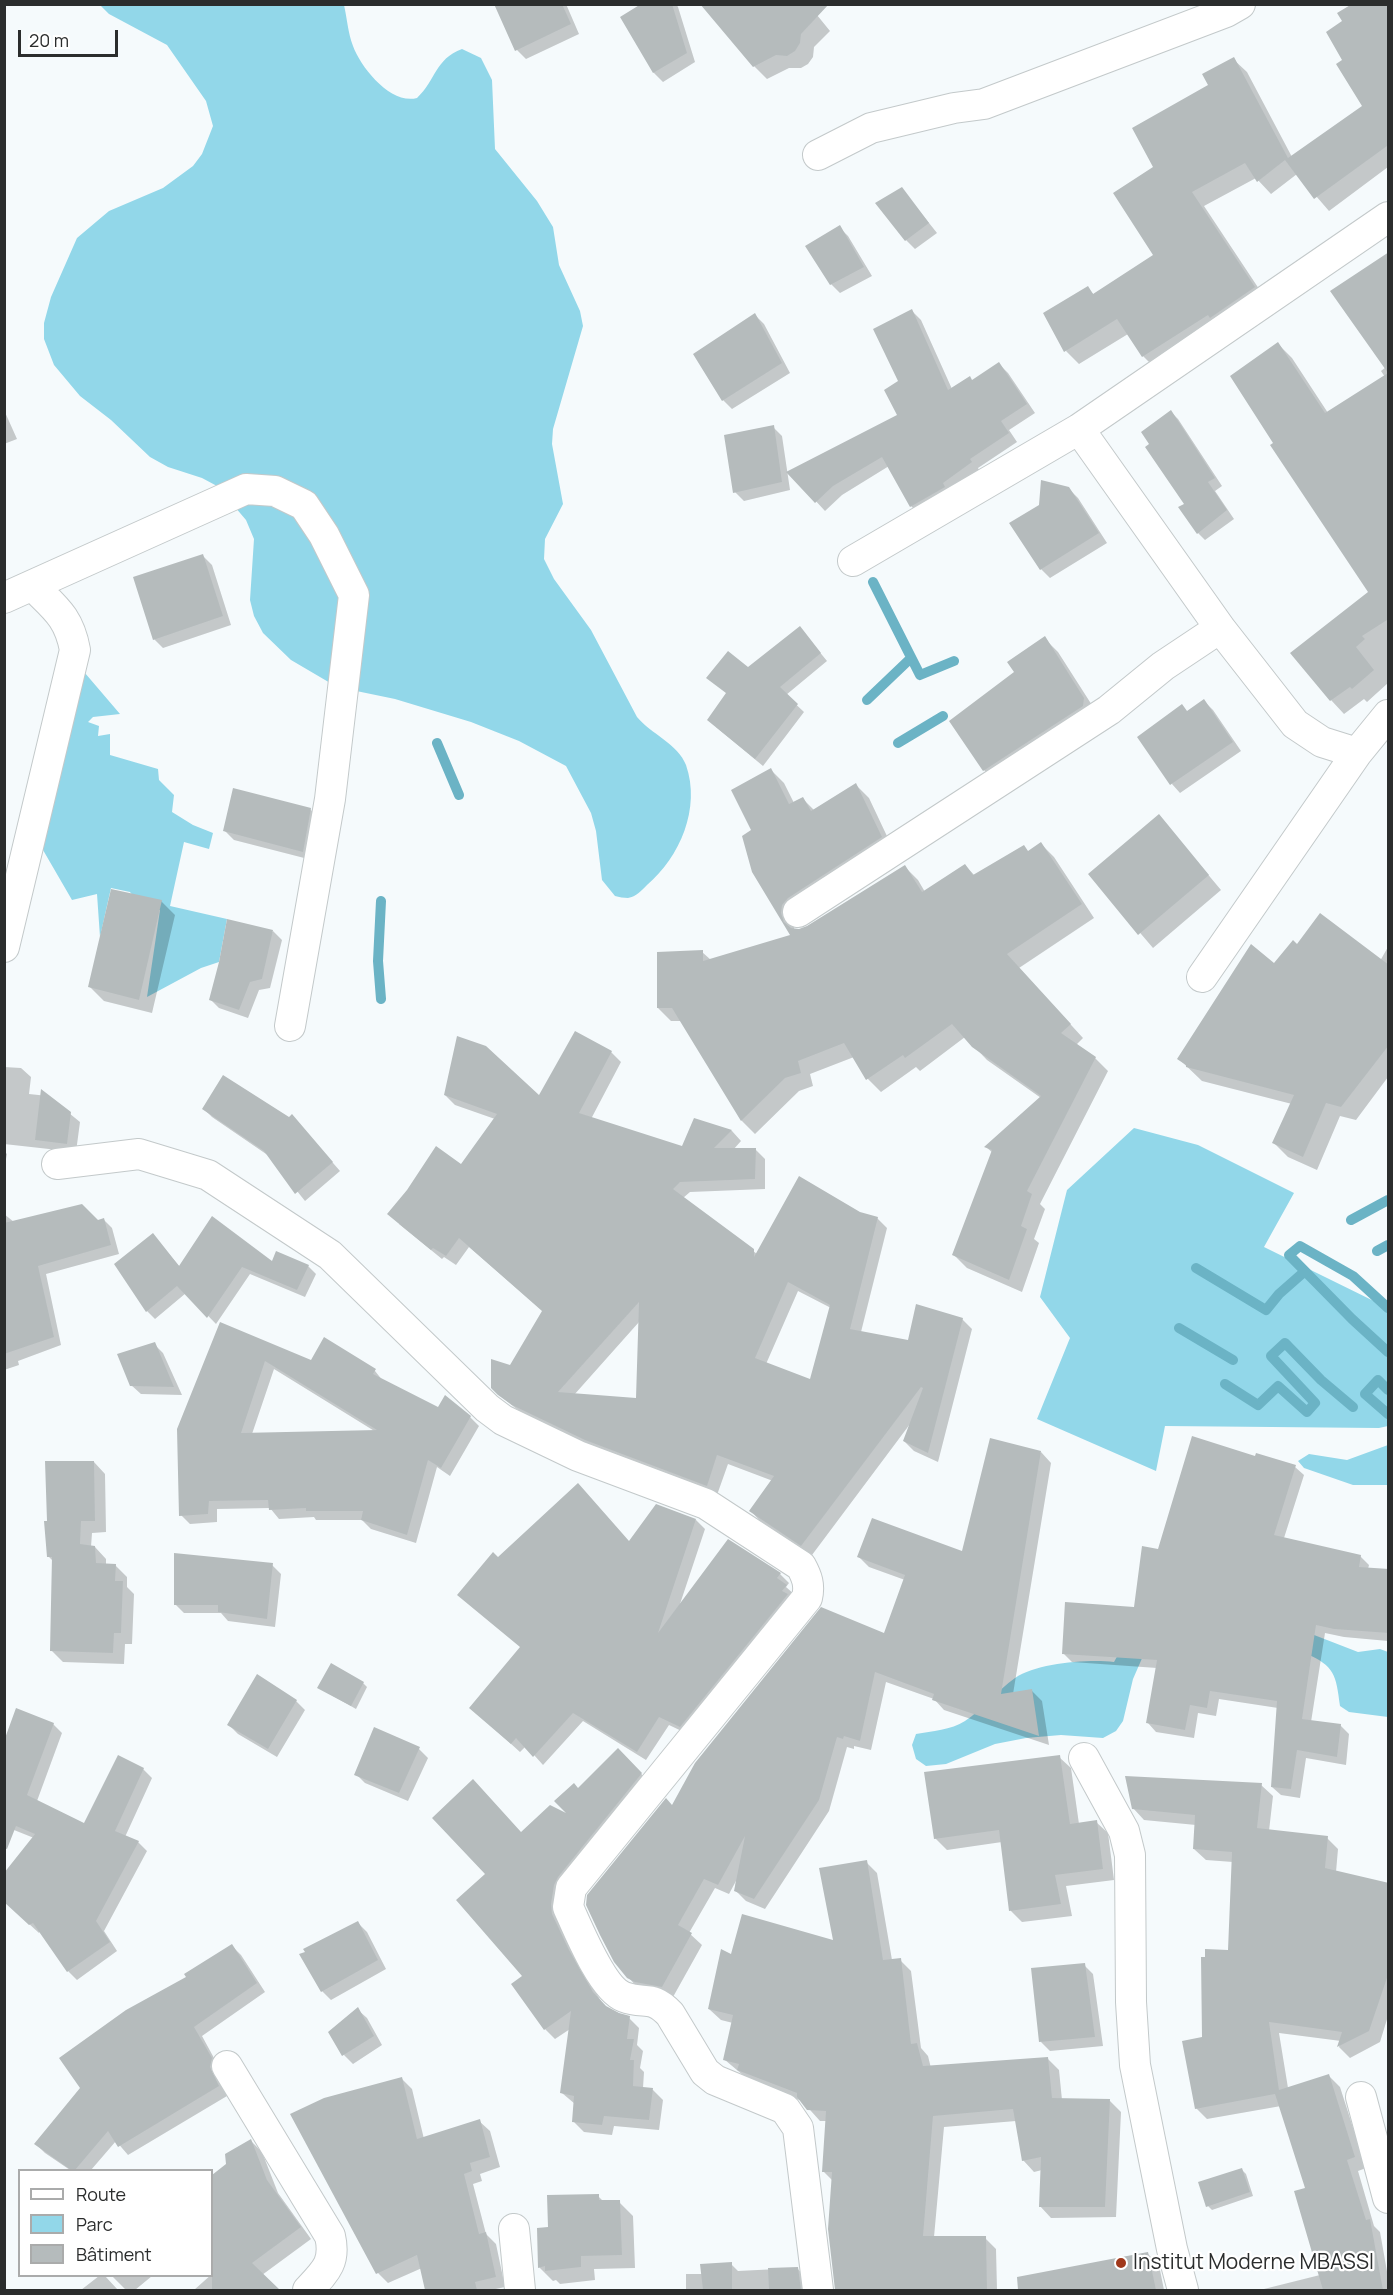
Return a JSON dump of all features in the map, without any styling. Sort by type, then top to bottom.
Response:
[{"type":"street","points":[[818,155],[871,128],[954,108],[984,105],[1226,12],[1240,4]]},
{"type":"street","points":[[853,561],[1079,429],[1389,218]]},
{"type":"street","points":[[1079,429],[1220,628],[1294,724],[1322,742],[1357,753]]},
{"type":"street","points":[[4,598],[246,489],[275,491],[304,505],[324,535],[354,595],[330,799],[290,1026]]},
{"type":"street","points":[[4,947],[75,650],[72,634],[64,617],[33,586]]},
{"type":"street","points":[[798,912],[1109,710],[1163,666],[1220,628]]},
{"type":"street","points":[[1202,977],[1357,753],[1389,715]]},
{"type":"street","points":[[57,1164],[139,1154],[207,1175],[330,1255],[487,1408],[503,1420],[578,1456],[706,1504],[801,1566],[807,1577],[809,1589],[807,1598],[571,1888],[568,1898],[572,1915],[600,1972],[615,1992],[625,1998],[652,2000],[662,2006],[670,2014],[705,2072],[715,2080],[785,2109],[793,2118],[798,2128],[818,2290]]},
{"type":"street","points":[[1084,1758],[1124,1831],[1130,1855],[1131,2002],[1136,2065],[1172,2249],[1184,2290]]},
{"type":"street","points":[[227,2066],[330,2236],[334,2251],[330,2264],[309,2290]]},
{"type":"street","points":[[1361,2097],[1389,2198]]},
{"type":"street","points":[[514,2229],[520,2290]]},
{"type":"green space","points":[[100,5],[344,5],[351,41],[363,64],[378,83],[397,96],[407,99],[417,98],[441,64],[453,53],[462,49],[481,58],[492,80],[495,149],[537,201],[553,227],[559,265],[580,311],[583,326],[553,429],[552,444],[563,504],[545,539],[544,559],[554,579],[591,630],[637,717],[677,751],[686,765],[690,781],[689,814],[678,846],[659,874],[636,895],[628,898],[615,896],[602,880],[596,831],[591,813],[566,766],[519,741],[471,722],[395,699],[337,687],[291,660],[263,633],[254,616],[250,600],[254,539],[246,520],[217,486],[202,478],[168,467],[150,457],[111,420],[80,396],[54,365],[44,339],[44,323],[51,297],[77,238],[109,211],[163,188],[193,166],[202,154],[213,126],[206,101],[167,45],[109,14]]},
{"type":"green space","points":[[73,659],[120,714],[93,717],[88,722],[99,726],[98,736],[110,734],[110,755],[158,769],[159,780],[174,795],[172,812],[193,825],[213,833],[209,849],[184,842],[170,906],[227,919],[219,962],[201,968],[147,997],[160,910],[144,910],[130,892],[111,888],[100,937],[97,894],[72,900],[43,850]]},
{"type":"green space","points":[[1134,1128],[1198,1145],[1294,1193],[1264,1247],[1388,1308],[1388,1426],[1379,1428],[1165,1426],[1156,1471],[1037,1419],[1070,1338],[1040,1297],[1067,1190]]},
{"type":"green space","points":[[1388,1445],[1388,1485],[1353,1485],[1304,1468],[1298,1461],[1309,1454],[1347,1460]]},
{"type":"green space","points":[[1278,1621],[1358,1652],[1380,1649],[1388,1652],[1388,1717],[1349,1712],[1340,1706],[1332,1673],[1323,1662],[1305,1653],[1147,1647],[1133,1679],[1123,1721],[1116,1731],[1103,1738],[1061,1735],[1026,1738],[995,1744],[946,1764],[926,1766],[916,1759],[912,1745],[916,1734],[960,1724],[978,1711],[1008,1683],[1025,1673],[1063,1663],[1114,1662],[1130,1633]]},
{"type":"building","points":[[494,4],[562,4],[571,24],[515,51]]},
{"type":"building","points":[[641,4],[672,4],[687,53],[653,73],[620,17]]},
{"type":"building","points":[[700,4],[829,4],[801,34],[800,43],[795,51],[787,56],[776,55],[753,67]]},
{"type":"building","points":[[1352,4],[1389,4],[1389,149],[1387,146],[1314,199],[1285,160],[1257,182],[1245,163],[1192,192],[1255,287],[1210,318],[1208,315],[1142,357],[1117,319],[1064,352],[1043,313],[1088,286],[1093,294],[1153,255],[1113,193],[1153,167],[1132,128],[1208,85],[1202,74],[1234,57],[1288,158],[1362,106],[1336,64],[1342,60],[1326,32],[1342,21],[1337,13]]},
{"type":"building","points":[[902,187],[929,223],[905,241],[875,203]]},
{"type":"building","points":[[840,225],[864,267],[830,285],[805,246]]},
{"type":"building","points":[[1389,252],[1389,622],[1387,620],[1362,636],[1365,639],[1356,647],[1374,670],[1352,689],[1350,687],[1330,701],[1290,653],[1368,592],[1270,445],[1273,443],[1230,376],[1278,342],[1325,413],[1388,373],[1330,291]]},
{"type":"building","points":[[912,309],[948,390],[970,376],[972,380],[999,362],[1027,404],[1001,421],[1009,433],[970,459],[972,462],[943,483],[945,487],[910,507],[882,457],[833,486],[815,503],[786,472],[897,415],[884,390],[898,381],[873,329]]},
{"type":"building","points":[[755,313],[782,363],[722,401],[693,354]]},
{"type":"building","points":[[1171,410],[1215,478],[1208,482],[1227,510],[1197,534],[1178,507],[1184,504],[1145,447],[1149,444],[1141,432]]},
{"type":"building","points":[[774,425],[782,482],[733,493],[724,435]]},
{"type":"building","points":[[1041,480],[1069,487],[1099,533],[1040,570],[1009,523],[1039,505]]},
{"type":"building","points":[[203,554],[223,616],[153,640],[133,577]]},
{"type":"building","points":[[800,626],[821,653],[780,687],[798,704],[755,759],[707,720],[726,693],[706,678],[728,651],[748,667]]},
{"type":"building","points":[[1045,636],[1084,698],[1083,706],[983,771],[949,721],[1014,672],[1007,662]]},
{"type":"building","points":[[1204,699],[1233,742],[1170,785],[1137,737],[1182,704],[1187,711]]},
{"type":"building","points":[[771,768],[789,804],[803,797],[811,811],[856,783],[882,837],[788,898],[782,905],[781,913],[784,922],[791,928],[799,929],[807,926],[905,865],[922,892],[965,864],[973,875],[1024,845],[1028,851],[1041,842],[1082,904],[1007,954],[1071,1024],[1061,1033],[1096,1057],[1027,1191],[1032,1194],[1021,1226],[1027,1229],[1009,1280],[952,1255],[992,1150],[984,1147],[1041,1096],[972,1047],[952,1024],[905,1058],[903,1055],[866,1080],[844,1043],[798,1061],[801,1073],[785,1078],[741,1121],[672,1008],[657,1008],[657,952],[703,950],[703,961],[790,935],[752,872],[742,836],[751,830],[731,790]]},
{"type":"building","points":[[233,788],[311,808],[303,852],[223,831]]},
{"type":"building","points":[[1159,814],[1209,875],[1138,935],[1088,874]]},
{"type":"building","points":[[111,889],[162,900],[139,1000],[88,987]]},
{"type":"building","points":[[1320,913],[1389,965],[1389,1045],[1341,1107],[1326,1103],[1303,1157],[1272,1143],[1294,1095],[1186,1067],[1177,1059],[1251,944],[1274,963],[1293,940],[1297,944]]},
{"type":"building","points":[[227,919],[273,930],[262,979],[250,982],[239,1010],[209,1000]]},
{"type":"building","points":[[575,1031],[612,1051],[579,1113],[682,1146],[694,1118],[732,1130],[714,1148],[756,1148],[755,1179],[680,1182],[673,1189],[754,1249],[754,1257],[799,1176],[860,1212],[878,1217],[850,1329],[908,1340],[916,1304],[963,1318],[928,1453],[903,1441],[923,1388],[921,1387],[801,1546],[749,1511],[774,1476],[717,1455],[707,1486],[585,1440],[512,1405],[498,1395],[491,1388],[491,1359],[510,1365],[542,1311],[459,1238],[446,1256],[433,1248],[431,1250],[387,1214],[407,1190],[436,1146],[461,1164],[497,1114],[444,1095],[457,1036],[486,1046],[539,1095]],"holes":[[[788,1282],[830,1305],[810,1379],[755,1358]],[[639,1302],[636,1398],[558,1392]]]},
{"type":"building","points":[[223,1075],[289,1117],[292,1114],[333,1162],[295,1194],[264,1151],[202,1109]]},
{"type":"building","points":[[41,1089],[71,1112],[67,1144],[35,1140]]},
{"type":"building","points":[[82,1204],[98,1220],[104,1218],[111,1245],[38,1266],[54,1337],[4,1354],[4,1223]]},
{"type":"building","points":[[212,1216],[272,1261],[276,1251],[309,1265],[297,1290],[242,1267],[207,1318],[177,1286],[146,1312],[114,1264],[153,1233],[179,1266]]},
{"type":"building","points":[[220,1322],[311,1360],[324,1337],[376,1369],[373,1374],[438,1407],[445,1395],[471,1416],[441,1468],[428,1460],[407,1535],[361,1520],[363,1511],[306,1511],[306,1508],[269,1510],[268,1500],[209,1501],[208,1514],[179,1516],[177,1429]],"holes":[[[265,1361],[377,1430],[241,1433]]]},
{"type":"building","points":[[155,1342],[174,1387],[130,1386],[117,1354]]},
{"type":"building","points":[[1192,1436],[1255,1456],[1256,1453],[1296,1465],[1274,1535],[1361,1555],[1359,1567],[1389,1569],[1389,1633],[1334,1629],[1316,1625],[1302,1719],[1341,1724],[1337,1757],[1297,1750],[1291,1789],[1271,1787],[1277,1701],[1210,1691],[1207,1708],[1190,1705],[1185,1730],[1146,1723],[1157,1660],[1062,1654],[1065,1602],[1134,1607],[1142,1546],[1158,1549]]},
{"type":"building","points":[[990,1438],[1041,1451],[1001,1694],[1032,1689],[1039,1736],[932,1700],[934,1694],[875,1672],[860,1741],[844,1736],[843,1739],[837,1737],[819,1800],[754,1899],[734,1891],[745,1836],[718,1885],[704,1879],[678,1925],[692,1933],[662,1987],[635,1982],[627,1978],[614,1962],[600,1935],[586,1905],[587,1895],[666,1798],[672,1805],[695,1763],[821,1607],[884,1633],[905,1575],[857,1557],[872,1518],[962,1551]]},
{"type":"building","points":[[45,1461],[94,1461],[95,1521],[81,1521],[80,1544],[95,1546],[96,1563],[116,1564],[115,1581],[123,1581],[121,1633],[114,1633],[113,1653],[50,1651],[52,1557],[47,1557],[44,1521],[47,1521]]},
{"type":"building","points":[[578,1483],[629,1541],[656,1504],[696,1519],[658,1633],[728,1539],[781,1573],[777,1578],[787,1585],[782,1591],[788,1594],[680,1727],[659,1717],[637,1752],[573,1713],[533,1757],[516,1738],[511,1744],[469,1708],[520,1647],[457,1595],[493,1552],[498,1557]]},
{"type":"building","points":[[174,1553],[273,1563],[267,1619],[218,1612],[218,1605],[174,1605]]},
{"type":"building","points":[[331,1663],[364,1682],[351,1706],[317,1688]]},
{"type":"building","points":[[257,1674],[297,1700],[268,1749],[227,1725]]},
{"type":"building","points":[[16,1708],[54,1723],[27,1795],[84,1823],[118,1755],[144,1768],[115,1831],[139,1841],[96,1921],[110,1942],[67,1972],[33,1923],[29,1925],[4,1902],[4,1873],[35,1834],[16,1826],[7,1849],[4,1848],[4,1741]]},
{"type":"building","points":[[374,1727],[420,1747],[399,1793],[354,1775]]},
{"type":"building","points":[[618,1748],[642,1773],[558,1877],[554,1885],[551,1904],[552,1914],[569,1950],[593,1992],[606,2006],[630,2016],[627,2039],[634,2039],[630,2060],[634,2060],[633,2086],[653,2088],[649,2120],[604,2116],[602,2125],[572,2122],[574,2096],[560,2093],[571,2011],[544,2030],[511,1984],[522,1976],[456,1900],[485,1874],[432,1818],[473,1779],[521,1832],[550,1805],[566,1813],[554,1801],[574,1783],[578,1788]]},
{"type":"building","points":[[1060,1755],[1070,1824],[1097,1820],[1103,1869],[1055,1875],[1061,1904],[1009,1911],[999,1830],[934,1839],[924,1772]]},
{"type":"building","points":[[1125,1776],[1262,1783],[1257,1828],[1328,1836],[1325,1868],[1389,1883],[1389,1972],[1369,2031],[1337,2047],[1342,2032],[1269,2022],[1279,2090],[1329,2074],[1355,2157],[1347,2160],[1366,2220],[1370,2219],[1383,2290],[1323,2290],[1294,2191],[1305,2188],[1275,2094],[1195,2109],[1182,2041],[1202,2037],[1201,1957],[1205,1957],[1205,1949],[1228,1950],[1232,1852],[1193,1849],[1195,1815],[1132,1809]]},
{"type":"building","points":[[867,1860],[883,1960],[901,1958],[911,2044],[917,2043],[923,2066],[1048,2057],[1052,2098],[1110,2099],[1105,2207],[1039,2207],[1041,2157],[1022,2161],[1013,2109],[933,2116],[923,2236],[986,2236],[987,2290],[835,2290],[828,2229],[832,2172],[822,2172],[826,2111],[807,2110],[797,2097],[797,2093],[737,2070],[739,2064],[723,2060],[733,2015],[708,2009],[721,1949],[731,1954],[742,1914],[833,1940],[819,1868]]},
{"type":"building","points":[[358,1921],[378,1960],[321,1992],[299,1954],[305,1952],[303,1949]]},
{"type":"building","points":[[232,1944],[257,1983],[194,2027],[212,2058],[210,2067],[219,2086],[118,2147],[108,2131],[76,2169],[70,2169],[34,2144],[80,2088],[59,2058],[126,2010],[186,1977],[184,1974]]},
{"type":"building","points":[[1085,1963],[1095,2037],[1039,2042],[1031,1968]]},
{"type":"building","points":[[358,2007],[374,2036],[342,2056],[328,2032]]},
{"type":"building","points":[[402,2077],[417,2139],[480,2119],[490,2157],[470,2163],[472,2171],[464,2174],[479,2234],[486,2232],[496,2277],[475,2282],[477,2290],[425,2290],[417,2255],[376,2274],[290,2114],[324,2098]]},
{"type":"building","points":[[251,2139],[267,2180],[301,2227],[252,2263],[280,2290],[212,2290],[213,2174],[226,2164],[225,2154]]},
{"type":"building","points":[[1242,2168],[1250,2192],[1206,2207],[1198,2182]]},
{"type":"building","points":[[599,2194],[599,2200],[620,2200],[622,2255],[581,2256],[581,2267],[545,2271],[545,2266],[538,2268],[537,2228],[548,2227],[547,2195]]},
{"type":"building","name":"Institut Moderne MBASSI","points":[[1148,2252],[1156,2290],[1018,2290],[1017,2277]]},
{"type":"building","points":[[732,2262],[732,2290],[703,2290],[700,2264]]},
{"type":"building","points":[[798,2267],[801,2290],[769,2290],[768,2268]]},
{"type":"waterway","points":[[873,582],[920,675],[954,661]]},
{"type":"waterway","points":[[867,700],[911,658]]},
{"type":"waterway","points":[[898,743],[943,716]]},
{"type":"waterway","points":[[437,743],[459,795]]},
{"type":"waterway","points":[[381,901],[378,961],[381,999]]},
{"type":"waterway","points":[[1351,1220],[1388,1200]]},
{"type":"waterway","points":[[1377,1251],[1388,1245]]},
{"type":"waterway","points":[[1388,1308],[1353,1276],[1300,1246],[1289,1255],[1388,1352]]},
{"type":"waterway","points":[[1196,1268],[1266,1310],[1279,1294],[1304,1272]]},
{"type":"waterway","points":[[1179,1328],[1233,1360]]},
{"type":"waterway","points":[[1225,1384],[1258,1405],[1278,1386],[1307,1412],[1315,1403],[1271,1356],[1285,1343],[1321,1380],[1353,1407]]},
{"type":"waterway","points":[[1388,1390],[1378,1380],[1365,1394],[1388,1414]]},
{"type":"place","name":"Institut Moderne MBASSI","points":[[1121,2263]]}]
